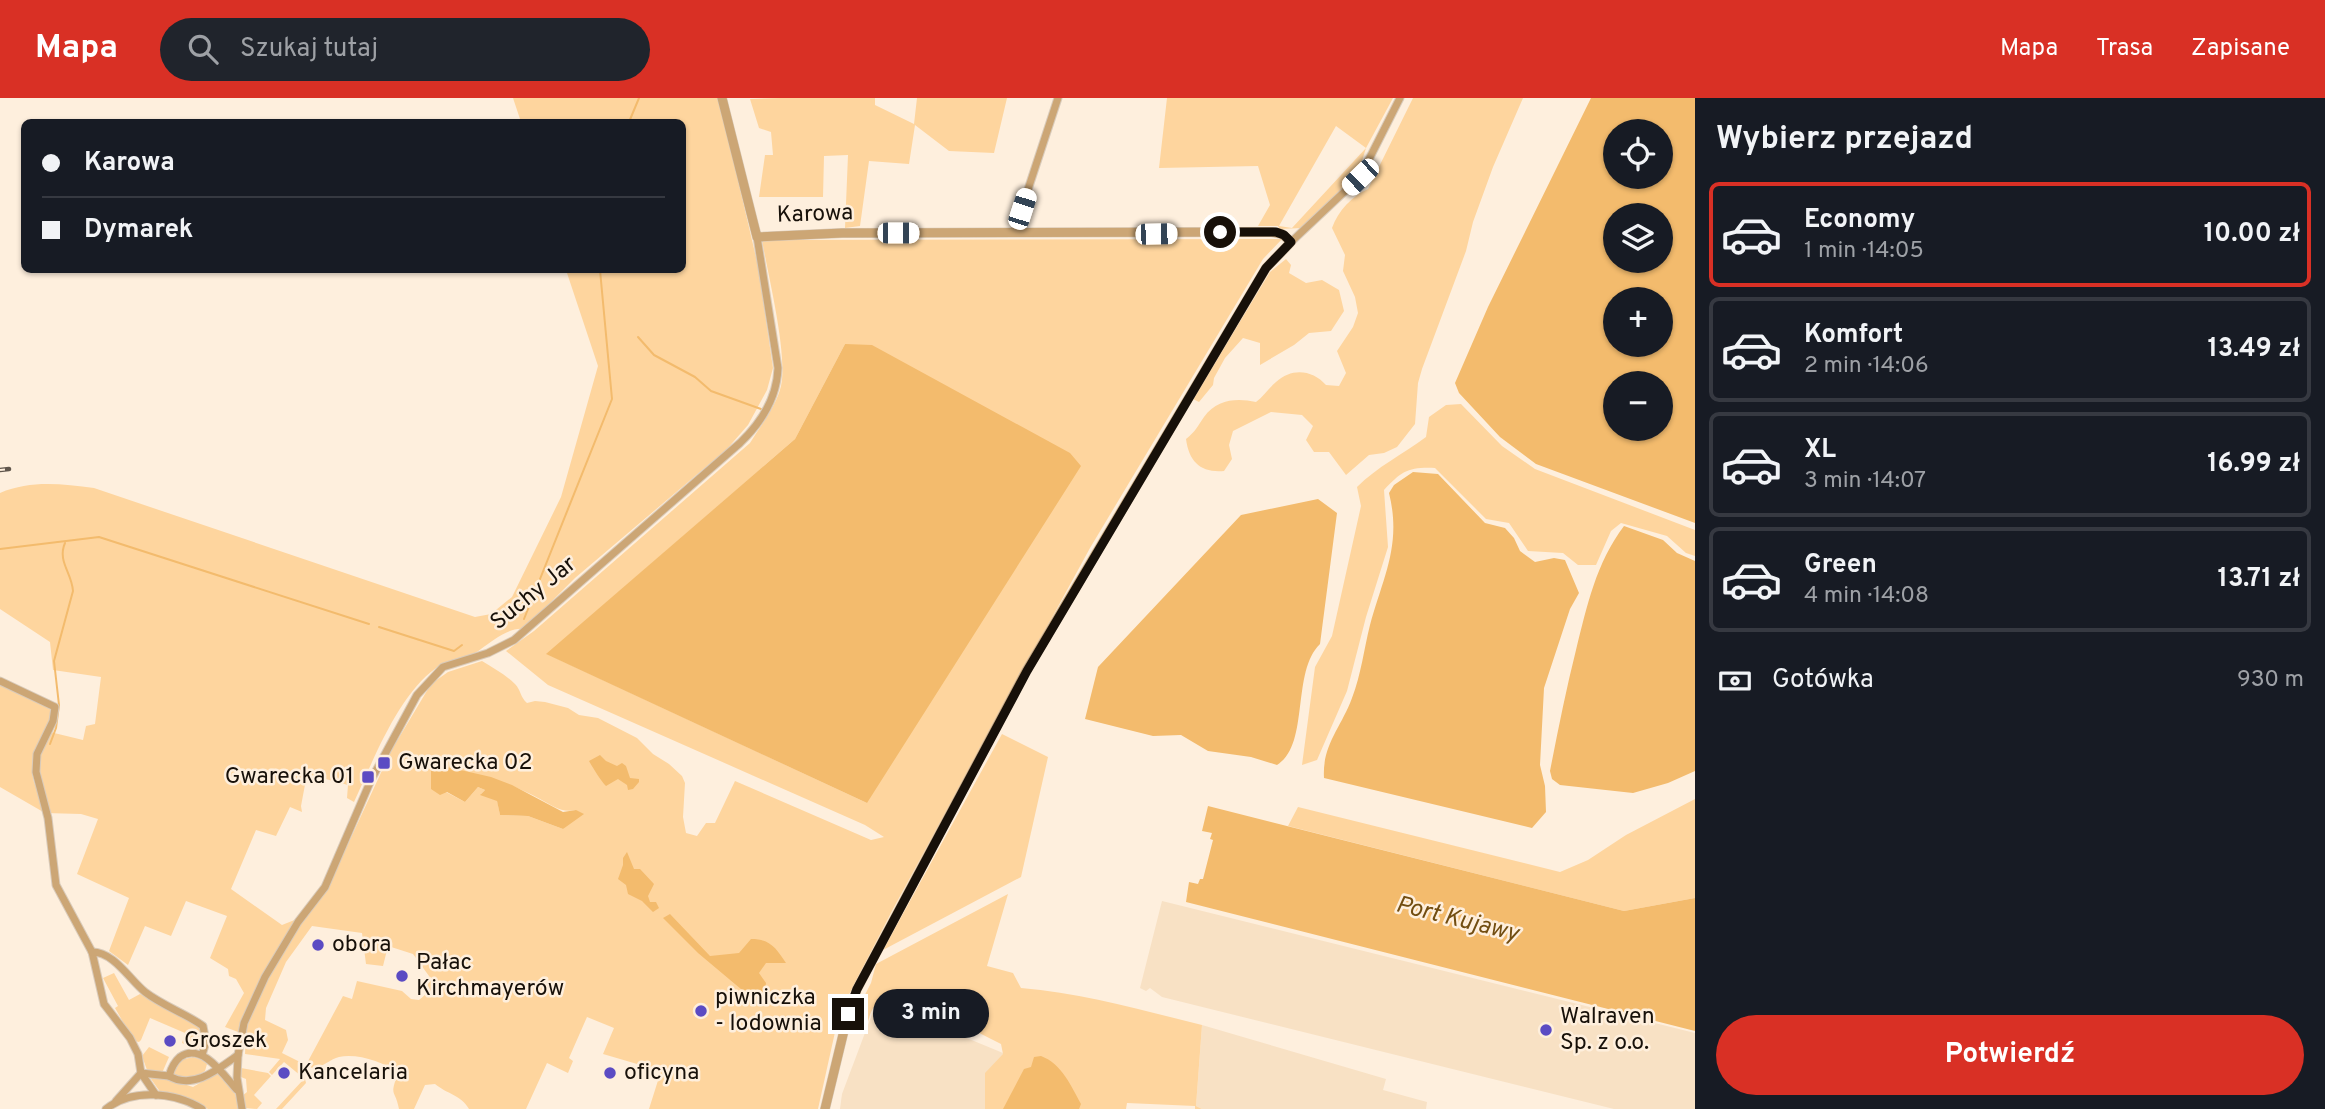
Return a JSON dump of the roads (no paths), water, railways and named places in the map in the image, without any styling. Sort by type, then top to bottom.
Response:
[{"type":"street","name":"Suchy Jar","points":[[242,1109],[238,1091],[237,1055],[244,1023],[265,977],[298,922],[325,887],[371,780],[391,740],[425,684],[443,667],[488,653],[514,640],[740,443],[760,420],[776,387],[778,368],[757,237],[722,98]]},
{"type":"street","points":[[1014,232],[1058,98]]},
{"type":"street","points":[[825,1109],[848,1014],[857,989],[1027,671],[1088,563],[1266,268],[1360,177],[1401,98]]},
{"type":"street","name":"Karowa","points":[[757,237],[831,233],[1274,232],[1282,234],[1291,242]]},
{"type":"street","points":[[0,681],[55,707],[53,721],[37,754],[36,772],[48,818],[56,885],[92,952],[104,1004],[130,1038],[138,1054],[141,1073],[156,1096]]},
{"type":"street","points":[[92,952],[106,956],[145,992],[203,1026],[206,1042],[202,1055]]},
{"type":"street","points":[[169,1076],[177,1060],[183,1055],[202,1055],[238,1091]]},
{"type":"street","points":[[141,1073],[192,1082],[237,1055]]},
{"type":"street","points":[[106,1109],[141,1073]]},
{"type":"street","points":[[116,1101],[147,1095],[171,1096],[202,1109]]},
{"type":"water","points":[[1591,98],[1695,98],[1695,523],[1536,464],[1500,437],[1459,393],[1455,383],[1488,307]]},
{"type":"water","points":[[845,344],[872,345],[1070,453],[1081,466],[867,803],[546,654],[795,439]]},
{"type":"water","points":[[1413,472],[1438,474],[1485,523],[1505,528],[1520,551],[1535,562],[1554,558],[1565,560],[1579,593],[1570,609],[1544,688],[1540,765],[1545,786],[1546,812],[1532,828],[1324,778],[1326,756],[1355,689],[1389,560],[1393,529],[1389,493],[1394,485]]},
{"type":"water","points":[[1318,499],[1337,513],[1320,644],[1311,656],[1306,672],[1294,742],[1277,765],[1251,757],[1208,751],[1181,735],[1153,736],[1085,719],[1098,667],[1241,515]]},
{"type":"water","points":[[1624,526],[1663,540],[1677,553],[1695,561],[1695,771],[1668,783],[1633,793],[1560,785],[1552,779],[1550,771],[1589,601],[1606,555]]},
{"type":"water","points":[[600,755],[617,766],[622,763],[626,766],[630,778],[639,779],[639,782],[633,789],[628,790],[627,785],[618,779],[606,786],[589,761]]},
{"type":"water","points":[[439,765],[491,777],[563,812],[576,810],[584,814],[563,829],[528,816],[500,815],[497,801],[480,795],[485,790],[478,787],[465,802],[447,792],[440,795],[431,789],[431,771]]},
{"type":"water","name":"Port Kujawy","points":[[1208,806],[1624,911],[1695,898],[1695,1031],[1186,902],[1189,882],[1198,884],[1200,879],[1203,879],[1213,840],[1210,839],[1212,833],[1202,831]]},
{"type":"water","points":[[627,852],[634,869],[640,869],[654,884],[648,896],[650,902],[656,902],[659,908],[653,912],[642,901],[628,894],[626,885],[618,879]]},
{"type":"water","points":[[670,914],[710,956],[739,953],[751,939],[758,939],[772,945],[786,963],[766,963],[759,973],[766,983],[764,996],[754,1000],[698,953],[663,918]]},
{"type":"water","points":[[1041,1056],[1055,1064],[1065,1076],[1081,1104],[1079,1109],[1003,1109],[1024,1069],[1031,1067],[1034,1057]]},
{"type":"waterway","points":[[630,119],[639,98]]},
{"type":"waterway","points":[[524,619],[612,399],[600,273]]},
{"type":"waterway","points":[[638,337],[654,355],[695,377],[711,391],[761,409]]},
{"type":"waterway","points":[[0,549],[99,537],[369,624]]},
{"type":"waterway","points":[[50,744],[56,728],[59,705],[54,661],[73,591],[63,556],[65,543]]},
{"type":"waterway","points":[[379,627],[454,651],[462,645]]},
{"type":"railway","points":[[0,470],[9,469]]},
{"type":"place","name":"Gwarecka 02","points":[[384,763]]},
{"type":"place","name":"Gwarecka 01","points":[[368,777]]},
{"type":"place","name":"obora","points":[[318,945]]},
{"type":"place","name":"Pałac Kirchmayerów","points":[[402,976]]},
{"type":"place","name":"piwniczka - lodownia","points":[[701,1011]]},
{"type":"place","name":"Walraven Sp. z o.o.","points":[[1546,1030]]},
{"type":"place","name":"Groszek","points":[[170,1041]]},
{"type":"place","name":"Kancelaria","points":[[284,1073]]},
{"type":"place","name":"oficyna","points":[[610,1073]]}]
